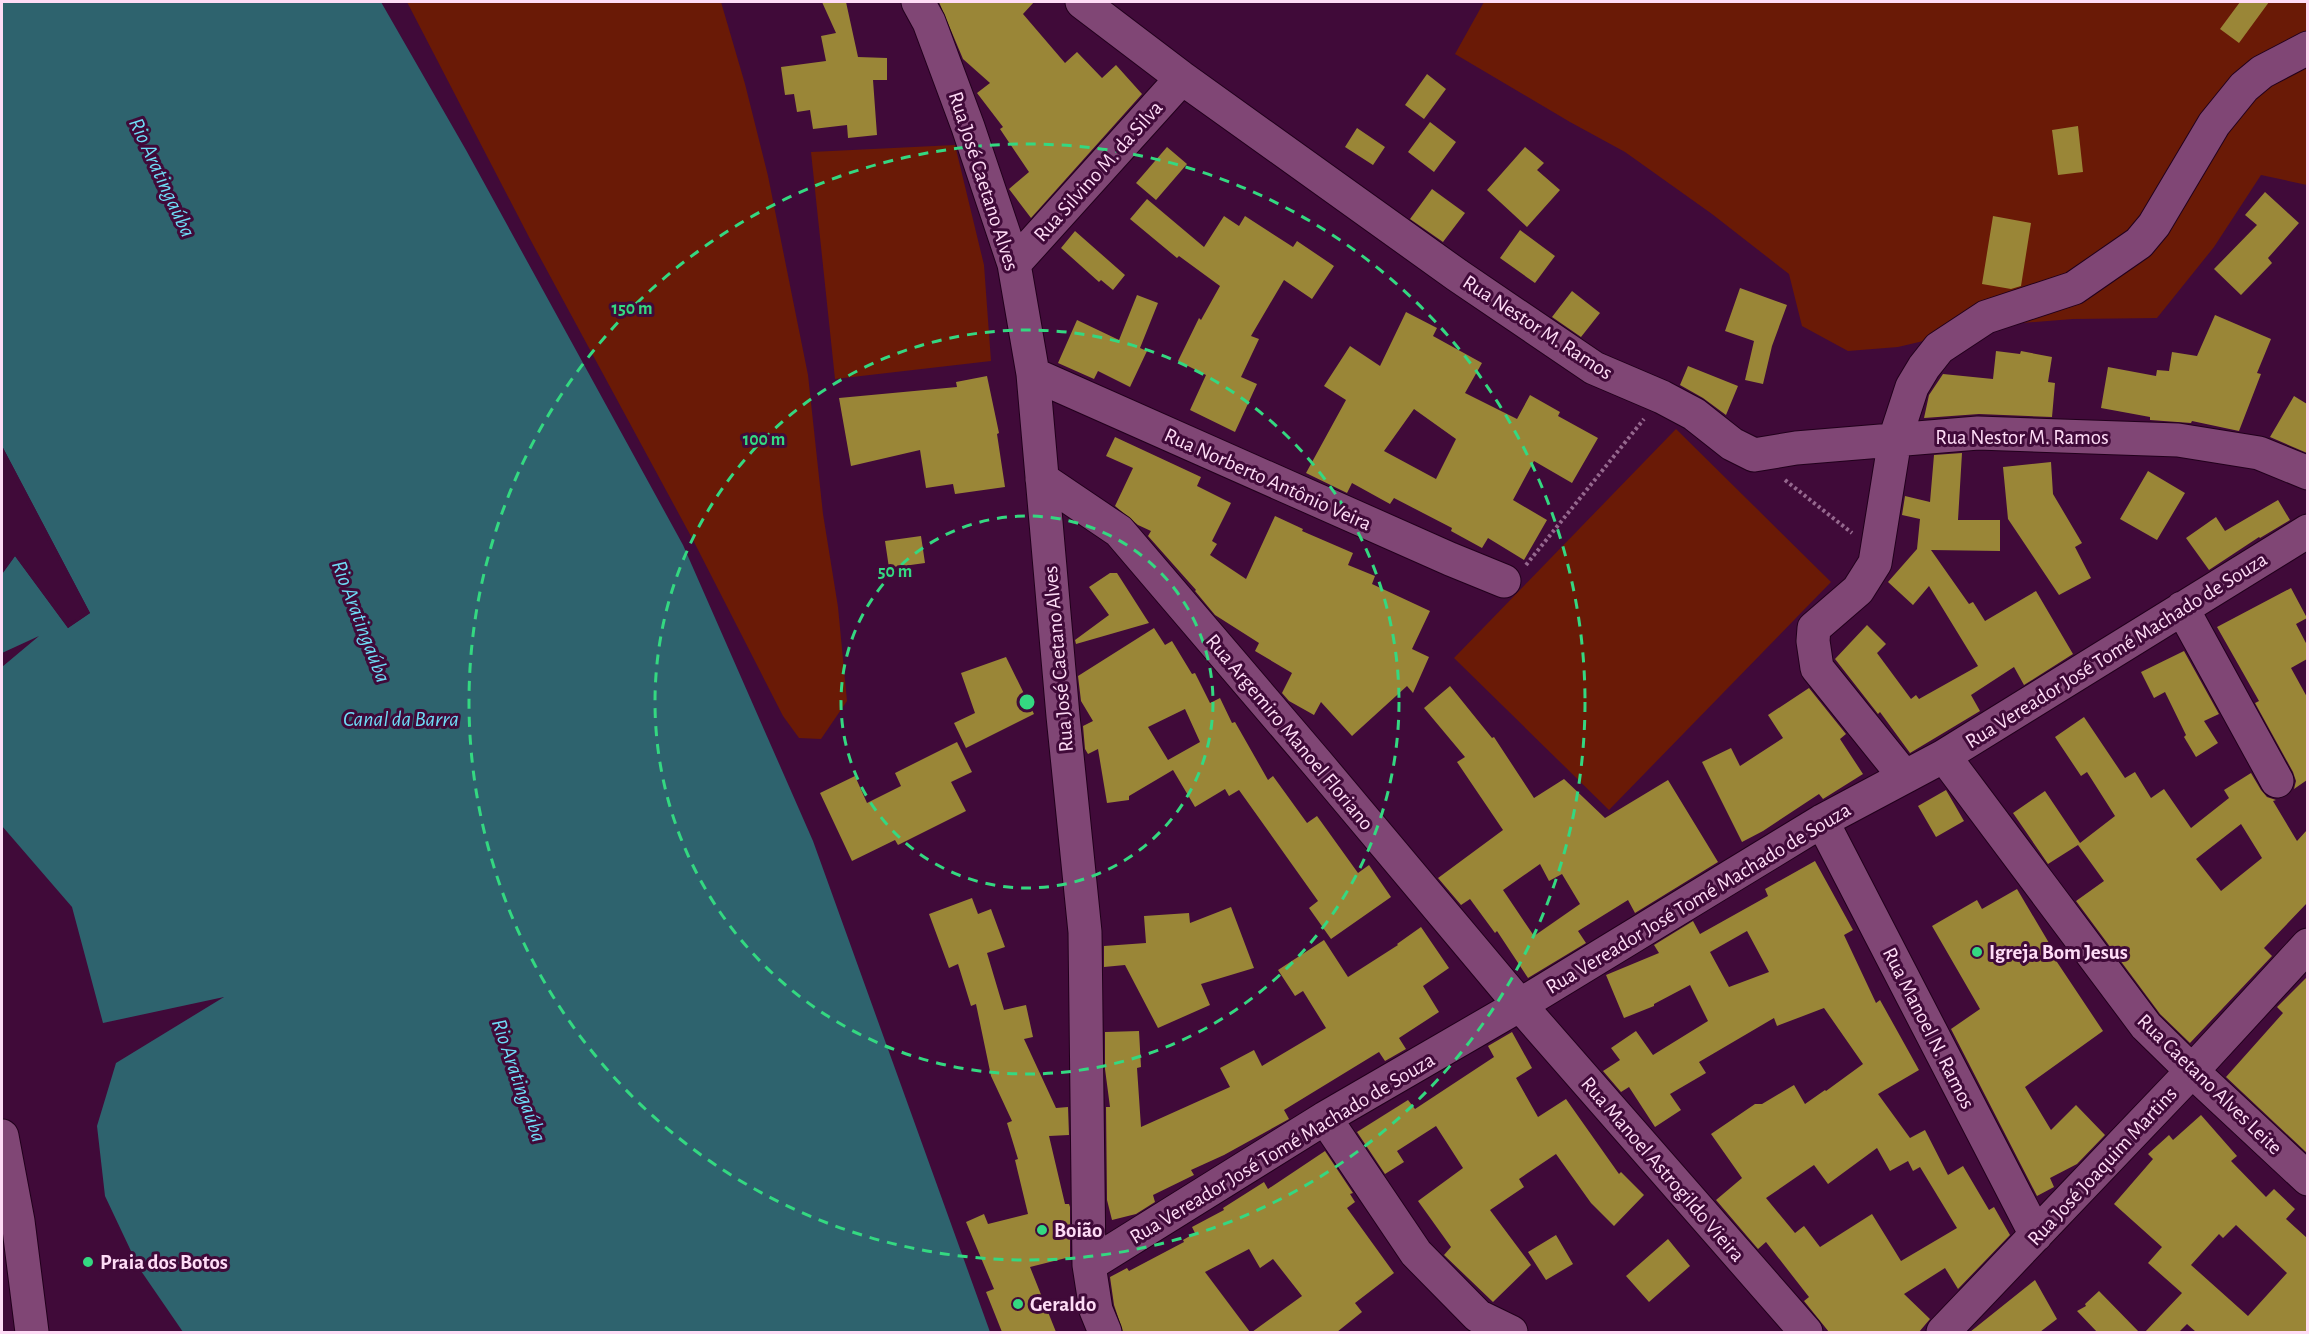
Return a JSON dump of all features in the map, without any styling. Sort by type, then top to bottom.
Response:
[{"type":"street","name":"Rua José Caetano Alves","points":[[918,2],[929,22],[968,127],[1014,264],[1033,374],[1063,716],[1085,932],[1089,1265],[1096,1310],[1105,1332]]},
{"type":"street","name":"Rua Nestor M. Ramos","points":[[1082,2],[1182,78],[1457,275],[1594,368],[1662,397],[1694,414],[1732,444],[1754,454],[1796,448],[1978,433],[2178,440],[2259,453],[2307,473]]},
{"type":"street","points":[[1905,776],[1817,668],[1813,641],[1814,628],[1858,590],[1875,563],[1895,439],[1912,387],[1939,348],[1986,317],[2074,288],[2139,243],[2154,225],[2214,124],[2244,87],[2262,72],[2307,48]]},
{"type":"street","name":"Rua Silvino M. da Silva","points":[[1014,264],[1182,78]]},
{"type":"street","name":"Rua Norberto Antônio Veira","points":[[1033,374],[1439,555],[1504,581]]},
{"type":"street","name":"Rua Argemiro Manoel Floriano","points":[[1042,479],[1119,531],[1520,1005]]},
{"type":"street","name":"Rua Vereador José Tomé Machado de Souza","points":[[1089,1265],[1325,1118],[1520,1005],[1822,821],[1944,756],[2182,608],[2304,540]]},
{"type":"street","points":[[2182,608],[2277,781]]},
{"type":"street","name":"Rua Caetano Alves Leite","points":[[1944,756],[2146,1026],[2307,1179]]},
{"type":"street","name":"Rua Manoel N. Ramos","points":[[1822,821],[2036,1235]]},
{"type":"street","name":"Rua José Joaquim Martins","points":[[1943,1332],[2192,1071],[2307,945]]},
{"type":"street","name":"Rua Manoel Astrogildo Vieira","points":[[1520,1005],[1806,1332]]},
{"type":"street","points":[[1325,1118],[1416,1253],[1478,1316],[1511,1332]]},
{"type":"street","points":[[2,1136],[18,1221],[32,1332]]},
{"type":"path","points":[[1504,581],[1526,564],[1662,397]]},
{"type":"path","points":[[1754,454],[1876,553]]},
{"type":"shaded area","points":[[407,2],[721,2],[768,176],[808,375],[823,514],[838,607],[847,701],[821,739],[799,738],[783,716],[693,540],[530,239]]},
{"type":"shaded area","points":[[1484,2],[2307,2],[2307,185],[2261,175],[2214,247],[2157,318],[2073,319],[2009,324],[1898,347],[1848,351],[1802,326],[1789,274],[1712,214],[1625,152],[1455,54]]},
{"type":"shaded area","points":[[955,145],[984,265],[991,361],[835,379],[811,152]]},
{"type":"shaded area","points":[[1676,429],[1831,582],[1609,810],[1454,658]]},
{"type":"water","name":"Canal da Barra","points":[[2,2],[381,2],[466,150],[683,545],[813,841],[990,1332],[183,1332],[139,1268],[105,1196],[97,1126],[116,1063],[224,997],[103,1023],[72,907],[2,826],[2,667],[39,636],[2,653],[2,574],[15,556],[68,628],[90,613],[2,446]]},
{"type":"pier","points":[[2,446],[90,613],[68,628],[15,556],[2,574],[2,569],[12,554],[16,553],[69,624],[86,612],[10,470],[2,453]]},
{"type":"building","points":[[822,2],[846,2],[858,57],[887,58],[887,80],[873,80],[877,135],[848,138],[847,125],[813,129],[810,110],[797,112],[794,94],[785,95],[781,67],[826,61],[821,36],[836,33]]},
{"type":"building","points":[[939,2],[1034,2],[1023,14],[1065,63],[1077,52],[1102,78],[1116,65],[1142,94],[1031,218],[1009,189],[1029,172],[1000,129],[1003,127],[977,93],[990,83],[963,59]]},
{"type":"building","points":[[2240,2],[2269,2],[2239,43],[2220,29]]},
{"type":"building","points":[[1427,74],[1446,89],[1424,119],[1405,105]]},
{"type":"building","points":[[1430,122],[1456,142],[1434,172],[1408,152]]},
{"type":"building","points":[[2078,126],[2083,172],[2058,175],[2052,130]]},
{"type":"building","points":[[1357,128],[1385,147],[1373,165],[1345,147]]},
{"type":"building","points":[[1167,147],[1187,164],[1156,200],[1136,183]]},
{"type":"building","points":[[1525,147],[1544,163],[1537,170],[1560,190],[1527,227],[1487,190]]},
{"type":"building","points":[[1432,189],[1465,213],[1443,242],[1410,219]]},
{"type":"building","points":[[2265,192],[2299,223],[2268,258],[2272,263],[2241,295],[2214,269],[2257,225],[2245,215]]},
{"type":"building","points":[[1147,199],[1204,247],[1224,216],[1239,226],[1245,216],[1293,247],[1297,241],[1334,266],[1312,299],[1284,280],[1251,336],[1259,339],[1241,377],[1257,384],[1235,432],[1190,410],[1206,375],[1178,361],[1199,318],[1201,320],[1220,286],[1179,256],[1177,258],[1130,219]]},
{"type":"building","points":[[1993,216],[2031,223],[2021,286],[2011,289],[1982,284]]},
{"type":"building","points":[[1520,230],[1555,256],[1535,283],[1500,258]]},
{"type":"building","points":[[1075,231],[1125,275],[1113,290],[1101,280],[1099,282],[1061,248]]},
{"type":"building","points":[[1740,288],[1787,305],[1772,346],[1763,384],[1745,380],[1754,341],[1725,331]]},
{"type":"building","points":[[1572,291],[1600,313],[1581,337],[1552,317]]},
{"type":"building","points":[[1137,295],[1158,303],[1140,348],[1147,351],[1130,387],[1098,371],[1094,379],[1058,363],[1077,320],[1119,340]]},
{"type":"building","points":[[1406,312],[1437,328],[1433,336],[1482,363],[1465,393],[1517,419],[1530,395],[1560,412],[1558,416],[1598,438],[1572,483],[1534,461],[1513,500],[1547,520],[1524,560],[1488,538],[1482,548],[1451,531],[1452,528],[1394,498],[1390,504],[1352,483],[1347,493],[1306,473],[1346,400],[1324,386],[1350,346],[1380,366]],"holes":[[[1414,409],[1456,439],[1436,479],[1384,451]]]},
{"type":"building","points":[[2215,315],[2271,339],[2257,373],[2261,374],[2239,431],[2192,421],[2191,423],[2150,420],[2150,417],[2101,408],[2108,367],[2156,376],[2157,370],[2169,371],[2172,352],[2197,356]]},
{"type":"building","points":[[1996,351],[2020,354],[2021,351],[2052,357],[2048,382],[2055,383],[2052,417],[1979,414],[1924,418],[1929,395],[1943,374],[1993,379]]},
{"type":"building","points":[[1688,366],[1738,386],[1726,415],[1680,385]]},
{"type":"building","points":[[987,376],[999,433],[997,434],[1005,487],[955,494],[953,484],[926,488],[920,450],[851,466],[839,398],[957,387],[956,382]]},
{"type":"building","points":[[2294,396],[2307,404],[2307,453],[2270,437]]},
{"type":"building","points":[[1115,437],[1201,477],[1197,486],[1231,503],[1212,541],[1217,544],[1210,555],[1246,579],[1275,516],[1303,529],[1302,531],[1353,553],[1348,565],[1375,576],[1372,584],[1430,611],[1412,649],[1429,657],[1413,693],[1407,686],[1352,736],[1321,702],[1314,715],[1289,701],[1282,693],[1292,673],[1255,651],[1259,643],[1215,615],[1148,536],[1151,531],[1138,525],[1115,506],[1133,468],[1106,456]]},
{"type":"building","points":[[1962,453],[1958,520],[2000,520],[2000,551],[1931,550],[1969,604],[1973,602],[1985,621],[2036,591],[2073,654],[2024,685],[2014,667],[1971,695],[1980,711],[1910,753],[1880,712],[1878,714],[1835,659],[1867,625],[1886,644],[1877,653],[1911,699],[1916,695],[1919,699],[1978,666],[1929,586],[1913,605],[1888,582],[1917,549],[1920,519],[1902,515],[1905,496],[1930,502],[1934,455]]},
{"type":"building","points":[[2051,462],[2053,494],[2082,543],[2075,547],[2091,578],[2059,595],[2008,519],[2003,467]]},
{"type":"building","points":[[2148,471],[2185,493],[2157,540],[2120,519]]},
{"type":"building","points":[[2278,500],[2290,520],[2259,537],[2209,570],[2186,538],[2216,517],[2225,531]]},
{"type":"building","points":[[921,536],[925,563],[889,568],[885,541]]},
{"type":"building","points":[[1110,573],[1117,573],[1149,623],[1076,644],[1075,640],[1109,615],[1089,587]]},
{"type":"building","points":[[2291,588],[2307,618],[2296,624],[2307,645],[2307,659],[2291,668],[2307,697],[2307,780],[2294,789],[2296,781],[2293,772],[2255,703],[2259,701],[2217,627]]},
{"type":"building","points":[[1154,628],[1165,645],[1172,641],[1192,674],[1195,673],[1210,703],[1220,698],[1232,723],[1235,722],[1268,780],[1273,776],[1307,823],[1317,816],[1358,873],[1369,865],[1391,897],[1331,939],[1309,908],[1318,901],[1239,790],[1229,796],[1225,789],[1195,807],[1173,770],[1129,796],[1129,800],[1107,803],[1098,749],[1088,754],[1085,749],[1083,726],[1093,721],[1081,701],[1078,676]],"holes":[[[1185,709],[1200,742],[1168,760],[1148,727]]]},
{"type":"building","points":[[2184,651],[2219,714],[2204,721],[2218,743],[2196,757],[2184,737],[2186,735],[2165,692],[2154,698],[2141,672]]},
{"type":"building","points":[[1006,657],[1034,714],[966,748],[954,723],[975,713],[961,673]]},
{"type":"building","points":[[1450,686],[1492,738],[1494,737],[1534,798],[1564,779],[1605,818],[1668,780],[1718,862],[1635,913],[1628,900],[1578,931],[1586,943],[1528,978],[1497,931],[1495,933],[1470,899],[1461,905],[1438,878],[1503,830],[1457,762],[1465,757],[1424,708]],"holes":[[[1540,864],[1549,881],[1562,874],[1580,904],[1534,936],[1503,890]]]},
{"type":"building","points":[[1809,688],[1846,734],[1840,739],[1863,774],[1823,799],[1819,794],[1742,842],[1702,762],[1731,748],[1740,766],[1783,738],[1768,715]]},
{"type":"building","points":[[2084,717],[2125,778],[2135,772],[2151,798],[2164,789],[2191,828],[2229,798],[2224,790],[2251,773],[2267,797],[2276,800],[2273,801],[2297,841],[2307,830],[2307,903],[2264,948],[2272,956],[2190,1043],[2160,1014],[2076,901],[2104,881],[2078,845],[2048,864],[2013,813],[2045,791],[2080,843],[2115,816],[2087,772],[2081,776],[2055,737]],"holes":[[[2241,824],[2262,858],[2221,891],[2196,859]]]},
{"type":"building","points":[[957,742],[972,772],[951,782],[966,811],[898,845],[895,840],[852,861],[820,793],[855,776],[867,803],[901,786],[895,773]]},
{"type":"building","points":[[1946,790],[1964,821],[1936,837],[1918,806]]},
{"type":"building","points":[[1815,861],[1853,930],[1844,935],[1876,1003],[1880,1000],[1919,1070],[1878,1094],[1910,1138],[1925,1130],[1948,1175],[1963,1166],[1989,1210],[1994,1207],[2010,1235],[1958,1289],[1945,1268],[1904,1294],[1930,1319],[1919,1332],[1829,1332],[1804,1301],[1809,1297],[1766,1242],[1758,1249],[1716,1200],[1742,1178],[1711,1134],[1755,1104],[1762,1104],[1794,1085],[1805,1104],[1863,1064],[1824,1008],[1777,1026],[1774,1018],[1699,1062],[1706,1073],[1670,1094],[1681,1110],[1655,1127],[1629,1087],[1621,1092],[1603,1071],[1620,1060],[1611,1048],[1636,1031],[1653,1055],[1708,1021],[1690,985],[1654,1006],[1624,1018],[1606,975],[1659,953],[1654,945],[1693,921],[1700,934],[1768,896],[1765,889]],"holes":[[[1747,931],[1769,972],[1729,987],[1710,952]],[[1877,1148],[1890,1171],[1908,1161],[1913,1171],[1920,1167],[1957,1228],[1901,1261],[1872,1214],[1820,1247],[1804,1226],[1795,1233],[1766,1198],[1814,1165],[1828,1184]]]},
{"type":"building","points":[[2017,889],[2052,948],[2049,950],[2103,1031],[2025,1087],[2051,1130],[2076,1105],[2105,1135],[2077,1164],[2050,1178],[2054,1187],[2037,1196],[1951,1029],[1980,1009],[1932,926],[1977,900],[1982,909]]},
{"type":"building","points":[[972,898],[978,914],[991,909],[1005,947],[987,953],[1004,1010],[1026,1005],[1033,1037],[1024,1039],[1056,1108],[1068,1107],[1069,1135],[1049,1136],[1065,1204],[1069,1204],[1070,1207],[1070,1257],[1030,1267],[1056,1332],[1002,1332],[986,1292],[994,1289],[966,1222],[984,1214],[988,1224],[1028,1214],[1015,1160],[1018,1159],[1007,1123],[1012,1121],[991,1076],[976,1004],[971,1006],[958,964],[949,968],[929,914]]},
{"type":"building","points":[[1231,907],[1254,968],[1201,984],[1210,1005],[1158,1028],[1125,965],[1104,967],[1104,946],[1146,943],[1144,916],[1189,913],[1190,923]]},
{"type":"building","points":[[1421,927],[1449,968],[1423,986],[1439,1012],[1399,1038],[1406,1049],[1385,1061],[1379,1052],[1284,1110],[1289,1119],[1224,1155],[1191,1170],[1194,1175],[1153,1195],[1155,1202],[1136,1214],[1112,1220],[1107,1200],[1106,1107],[1110,1107],[1105,1069],[1105,1032],[1139,1031],[1141,1067],[1137,1068],[1141,1127],[1230,1087],[1220,1068],[1254,1050],[1262,1066],[1326,1028],[1303,991],[1295,996],[1278,970],[1324,940],[1348,977],[1398,945]]},
{"type":"building","points":[[2307,977],[2307,1153],[2226,1077],[2283,1013],[2277,1007]]},
{"type":"building","points":[[1512,1032],[1532,1068],[1516,1078],[1538,1117],[1566,1099],[1619,1174],[1621,1172],[1644,1195],[1614,1226],[1591,1203],[1556,1154],[1519,1179],[1524,1187],[1490,1210],[1531,1265],[1493,1302],[1444,1255],[1451,1247],[1418,1201],[1463,1168],[1436,1126],[1397,1151],[1404,1162],[1385,1174],[1357,1132],[1408,1100],[1415,1109],[1494,1057],[1488,1046]]},
{"type":"building","points":[[2201,1115],[2237,1156],[2231,1161],[2266,1197],[2274,1189],[2295,1209],[2286,1219],[2307,1238],[2307,1332],[2196,1332],[2187,1324],[2179,1332],[2145,1332],[2182,1293],[2148,1263],[2162,1247],[2114,1204],[2153,1159],[2148,1154],[2169,1135],[2173,1140]],"holes":[[[2236,1225],[2287,1273],[2248,1316],[2191,1265],[2219,1234],[2223,1238]]]},
{"type":"building","points":[[1325,1151],[1353,1193],[1350,1194],[1355,1202],[1347,1208],[1394,1273],[1355,1303],[1362,1312],[1337,1332],[1252,1332],[1302,1296],[1273,1259],[1260,1268],[1249,1249],[1205,1272],[1250,1332],[1123,1332],[1114,1305],[1110,1277],[1127,1268],[1129,1271],[1184,1242],[1183,1240],[1195,1233],[1192,1227],[1224,1210],[1223,1208],[1264,1182],[1268,1189]]},
{"type":"building","points":[[1556,1235],[1573,1264],[1546,1280],[1528,1252]]},
{"type":"building","points":[[1668,1239],[1690,1266],[1649,1302],[1626,1276]]},
{"type":"building","points":[[2035,1280],[2057,1319],[2040,1332],[1970,1332]]},
{"type":"building","points":[[2099,1291],[2139,1332],[2097,1332],[2077,1311],[2086,1306],[2085,1304]]},
{"type":"place","name":"Igreja Bom Jesus","points":[[1977,952]]},
{"type":"place","name":"Boião","points":[[1042,1230]]},
{"type":"place","name":"Praia dos Botos","points":[[88,1262]]},
{"type":"place","name":"Geraldo","points":[[1018,1304]]},
{"type":"water label","name":"Rio Aratingaúba","points":[[163,177]]},
{"type":"water label","name":"Rio Aratingaúba","points":[[362,621]]},
{"type":"water label","name":"Rio Aratingaúba","points":[[520,1080]]}]
